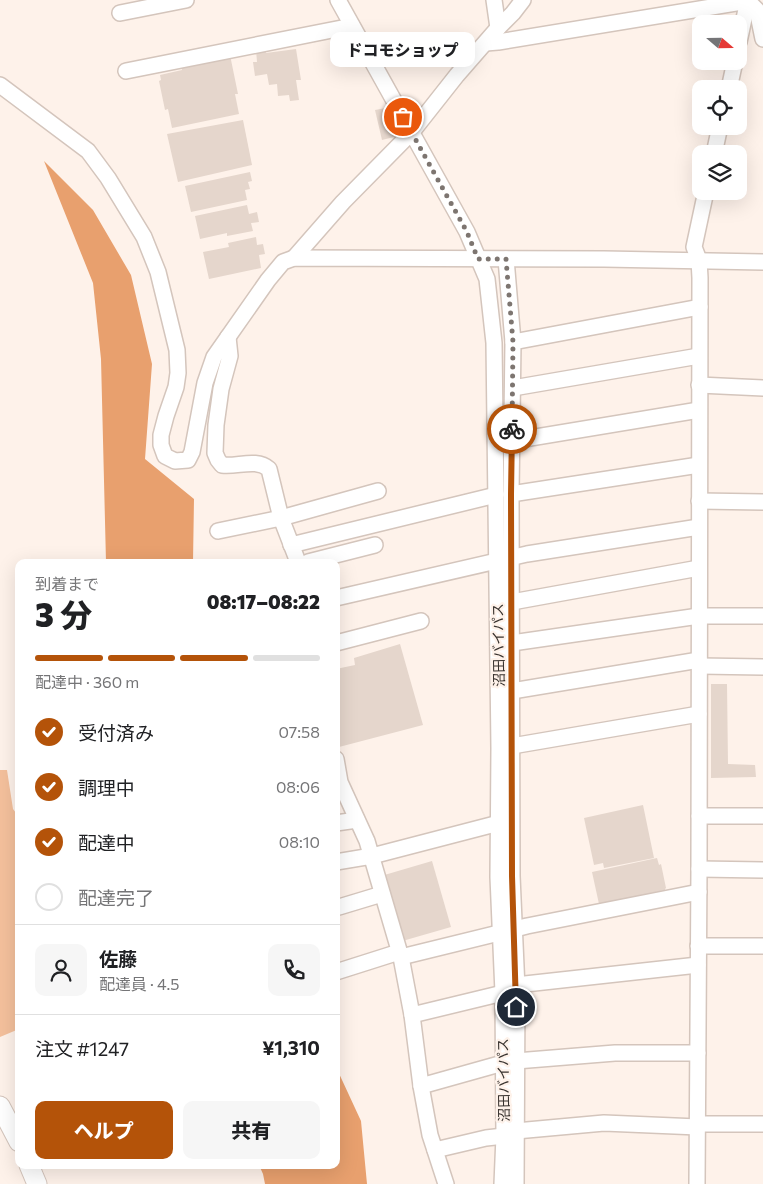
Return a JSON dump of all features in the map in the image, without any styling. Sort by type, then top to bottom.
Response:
[{"type":"main road","points":[[0,1106],[15,1134]]},
{"type":"main road","points":[[31,1169],[37,1184]]},
{"type":"street","points":[[120,13],[186,0]]},
{"type":"street","name":"沼田バイパス","points":[[338,0],[467,232],[487,279],[494,343],[499,748],[498,878],[516,985],[509,1062]]},
{"type":"street","points":[[494,0],[498,28]]},
{"type":"street","points":[[294,258],[343,202],[412,132],[457,75],[523,0]]},
{"type":"street","points":[[486,43],[748,1]]},
{"type":"street","points":[[748,1],[758,10],[763,39]]},
{"type":"street","points":[[745,15],[748,1]]},
{"type":"street","points":[[126,71],[352,26]]},
{"type":"street","points":[[0,85],[88,151],[108,178],[144,236],[158,272],[177,350],[178,373],[176,388],[166,416],[161,440],[165,456],[175,461],[188,460],[192,452],[205,383],[214,357],[268,280],[283,262],[294,258],[763,262]]},
{"type":"street","points":[[697,1184],[700,307],[699,260],[694,247],[704,200]]},
{"type":"street","name":"沼田バイパス","points":[[506,259],[513,342],[511,494],[512,876],[502,993],[509,1062],[510,1133],[516,1184]]},
{"type":"street","points":[[513,342],[700,307]]},
{"type":"street","points":[[228,337],[230,356],[216,425],[215,453],[222,465],[236,466],[255,463],[264,465],[269,469],[281,518],[297,559]]},
{"type":"street","points":[[513,388],[699,356]]},
{"type":"street","points":[[699,385],[763,388]]},
{"type":"street","points":[[512,439],[699,410]]},
{"type":"street","points":[[511,494],[699,465]]},
{"type":"street","points":[[218,531],[281,518],[378,491]]},
{"type":"street","points":[[291,545],[496,495]]},
{"type":"street","points":[[699,500],[763,502]]},
{"type":"street","points":[[340,597],[527,554],[699,527]]},
{"type":"street","points":[[320,559],[375,545]]},
{"type":"street","points":[[512,602],[699,568]]},
{"type":"street","points":[[512,643],[700,616],[763,616]]},
{"type":"street","points":[[340,642],[421,621]]},
{"type":"street","points":[[512,690],[700,663],[763,667]]},
{"type":"street","points":[[512,746],[700,714]]},
{"type":"street","points":[[340,782],[367,841],[400,955],[412,1015],[421,1086],[430,1135],[446,1184]]},
{"type":"street","points":[[699,816],[763,816]]},
{"type":"street","points":[[340,822],[357,820]]},
{"type":"street","points":[[340,861],[372,856],[499,823]]},
{"type":"street","points":[[699,869],[763,870]]},
{"type":"street","points":[[340,971],[400,955],[507,931],[699,892]]},
{"type":"street","points":[[340,907],[382,894]]},
{"type":"street","points":[[698,946],[763,946]]},
{"type":"street","points":[[516,985],[698,966]]},
{"type":"street","points":[[412,1015],[502,993]]},
{"type":"street","points":[[421,1086],[509,1062],[616,1054],[698,1053]]},
{"type":"street","points":[[435,1150],[510,1133],[604,1123],[763,1124]]},
{"type":"street","name":"沼田バイパス","points":[[502,1184],[510,1133]]},
{"type":"shaded area","points":[[44,161],[93,210],[131,275],[152,364],[145,459],[194,499],[193,559],[106,559],[101,359],[93,283]]},
{"type":"shaded area","points":[[0,770],[7,770],[15,812],[15,1031],[0,1037]]},
{"type":"shaded area","points":[[340,1076],[361,1121],[367,1184],[265,1184],[261,1169],[340,1169]]},
{"type":"building","points":[[265,49],[266,53],[296,49],[301,80],[296,80],[299,100],[290,101],[289,95],[278,96],[277,84],[269,85],[267,74],[255,76],[253,62],[257,62],[256,50]]},
{"type":"building","points":[[230,55],[238,94],[235,94],[239,114],[172,128],[168,109],[165,110],[159,81],[161,80],[160,75],[182,70],[181,66]]},
{"type":"building","points":[[391,107],[398,136],[382,140],[375,110]]},
{"type":"building","points":[[243,120],[252,165],[178,182],[167,134]]},
{"type":"building","points":[[250,172],[252,181],[248,182],[250,189],[245,190],[247,200],[191,212],[185,186]]},
{"type":"building","points":[[247,205],[249,214],[257,212],[259,222],[251,223],[253,231],[227,236],[227,233],[200,239],[195,216]]},
{"type":"building","points":[[256,237],[257,245],[263,244],[265,254],[259,255],[261,268],[209,279],[203,252],[229,247],[228,243]]},
{"type":"building","points":[[400,644],[423,725],[340,747],[340,668],[355,665],[354,658]]},
{"type":"building","points":[[711,684],[727,684],[728,764],[755,765],[756,777],[711,778]]},
{"type":"building","points":[[643,805],[654,858],[604,868],[603,863],[594,865],[584,818]]},
{"type":"building","points":[[657,858],[659,865],[661,864],[665,890],[599,904],[592,872]]},
{"type":"building","points":[[432,861],[451,927],[399,942],[381,876]]},
{"type":"way so far","points":[[403,117],[467,232],[478,259],[506,259],[513,342],[512,429]]},
{"type":"place","name":"ドコモショップ","points":[[403,117]]},
{"type":"route","points":[[512,429],[512,876],[517,989],[516,1007]]}]
